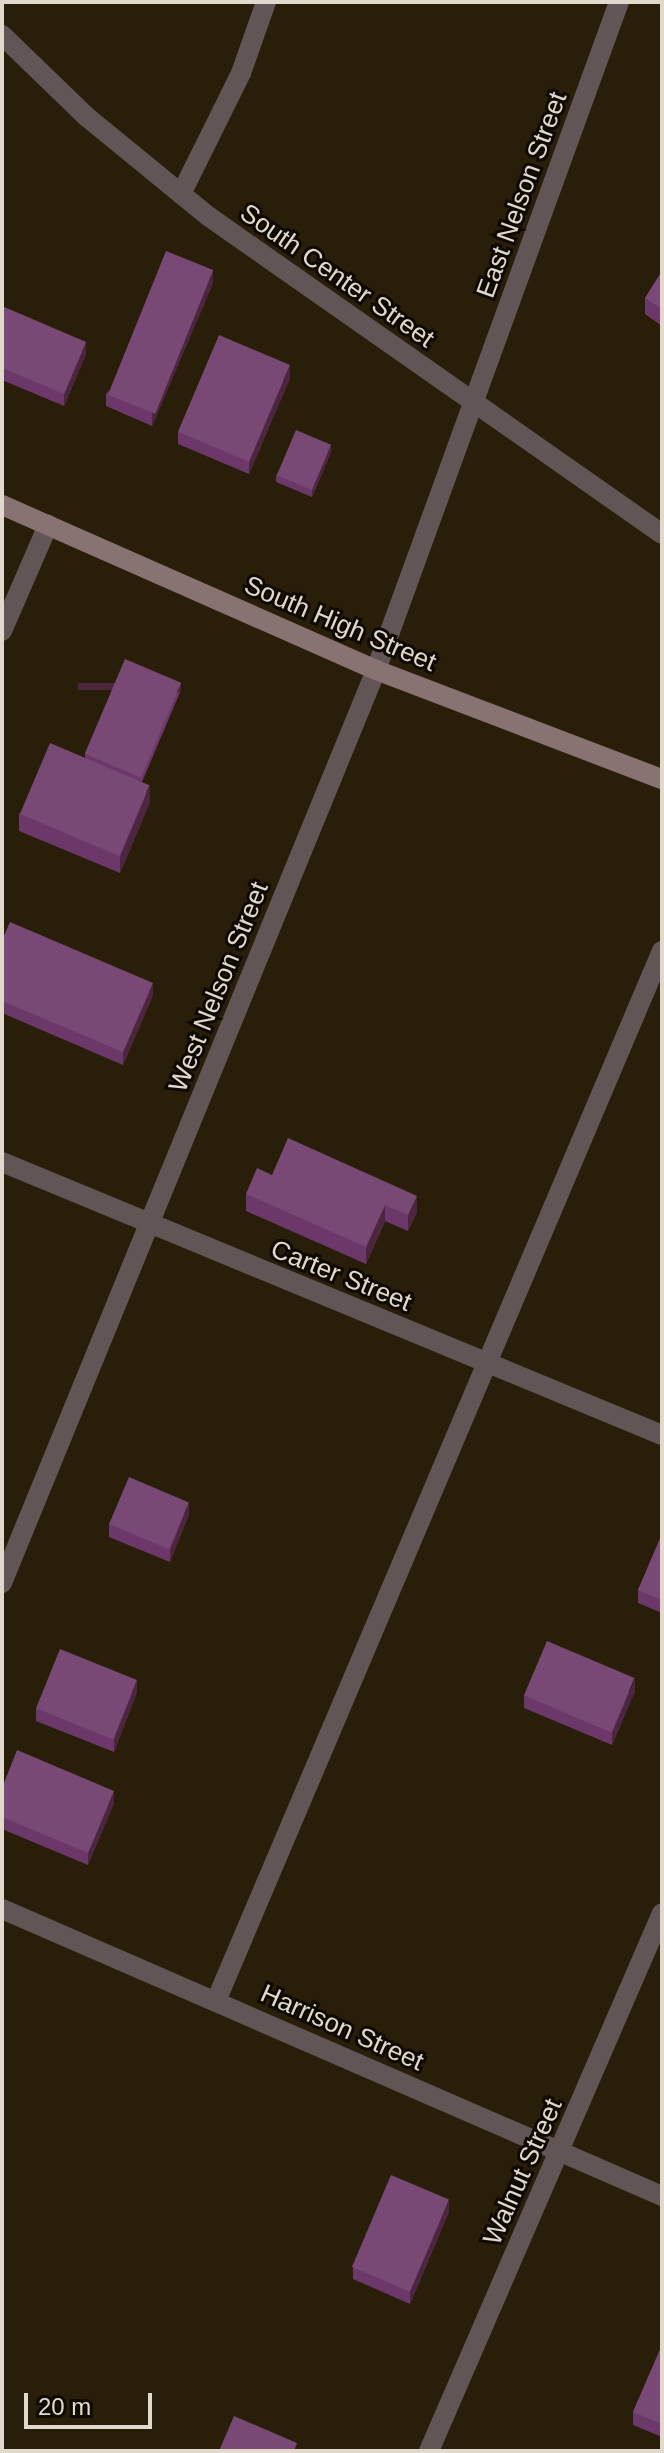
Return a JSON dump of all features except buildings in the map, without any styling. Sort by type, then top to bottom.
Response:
[{"type":"main road","name":"South High Street","points":[[2,505],[376,670],[662,779]]},
{"type":"street","points":[[181,194],[241,73],[266,2]]},
{"type":"street","name":"East Nelson Street","points":[[475,406],[619,2]]},
{"type":"street","name":"South Center Street","points":[[2,35],[87,117],[181,194],[475,406],[662,534]]},
{"type":"street","name":"West Nelson Street","points":[[2,1583],[376,670],[475,406]]},
{"type":"street","points":[[2,631],[48,525]]},
{"type":"street","points":[[216,2001],[662,951]]},
{"type":"street","name":"Carter Street","points":[[2,1162],[150,1226],[662,1435]]},
{"type":"street","name":"Harrison Street","points":[[2,1909],[662,2196]]},
{"type":"street","name":"Walnut Street","points":[[429,2451],[662,1913]]}]
